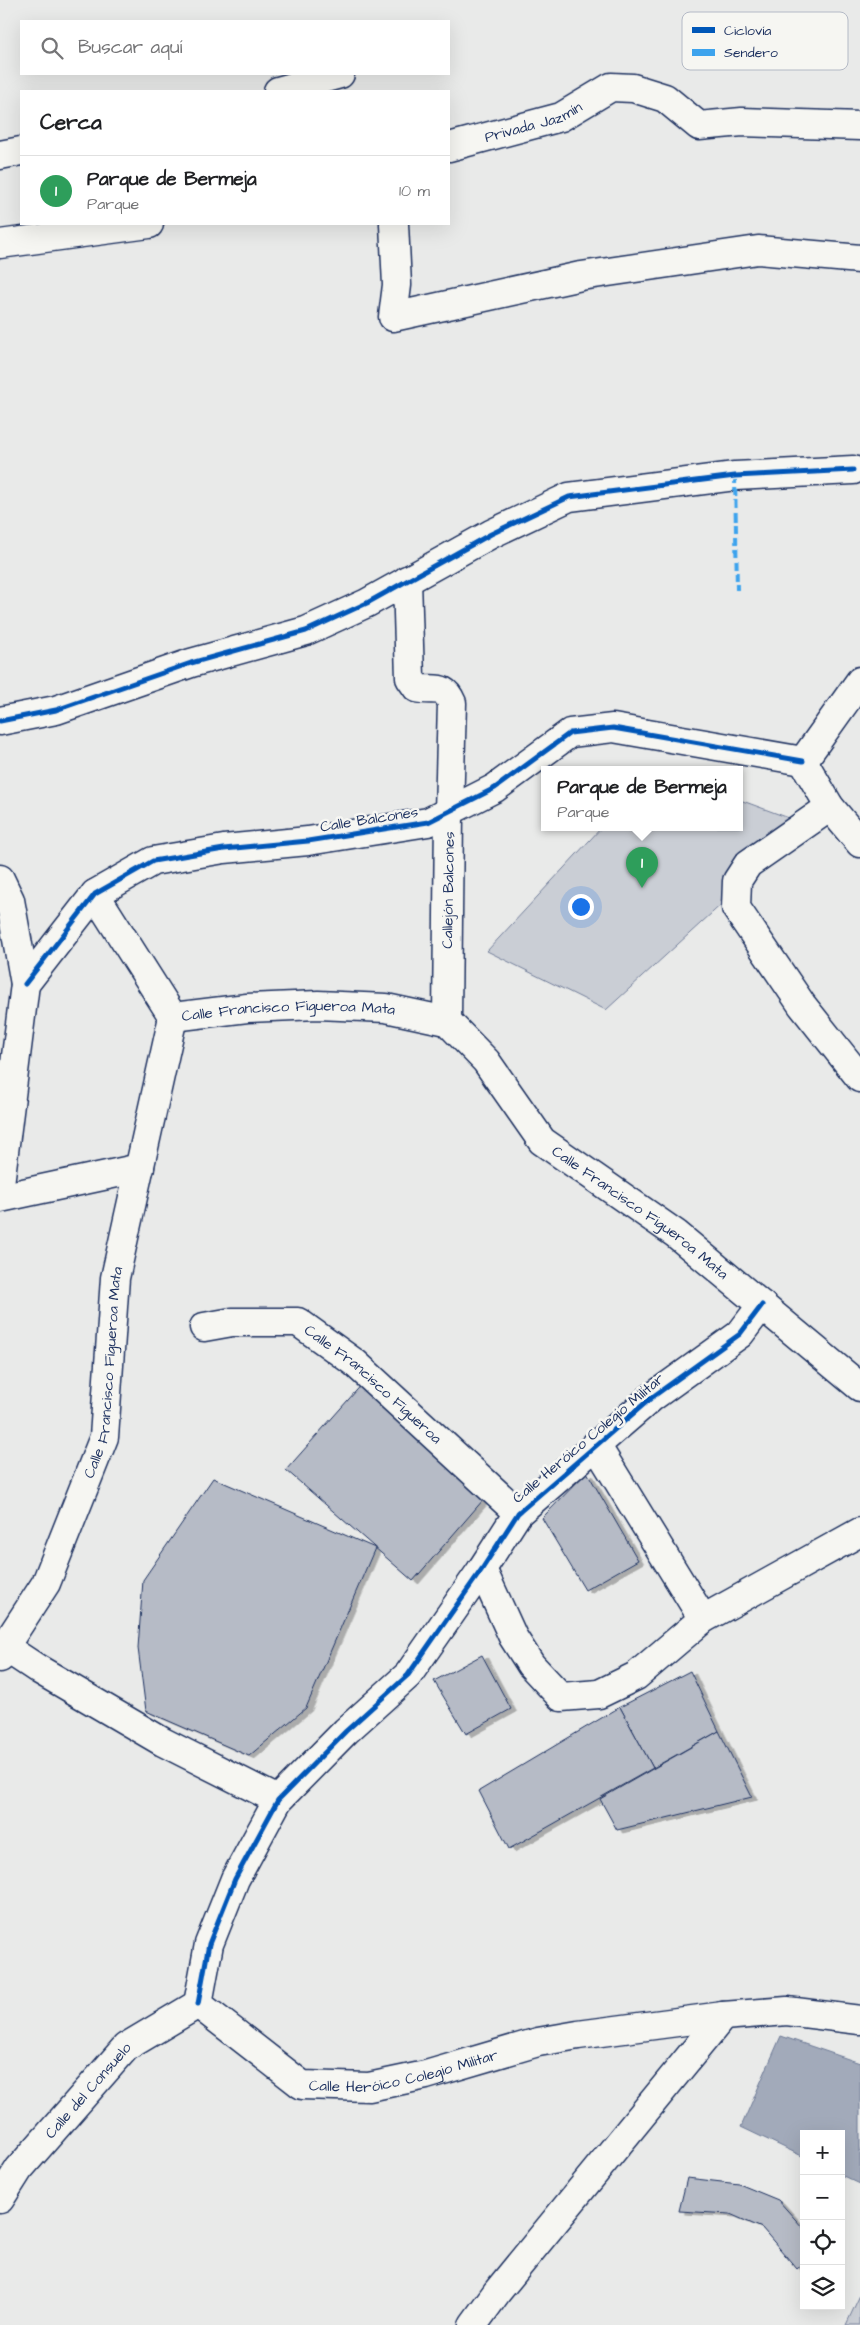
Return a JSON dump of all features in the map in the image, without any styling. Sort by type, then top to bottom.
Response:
[{"type":"street","points":[[282,90],[336,75]]},
{"type":"street","name":"Privada Jazmín","points":[[450,147],[561,117],[611,87],[632,88],[665,98],[700,126],[742,122],[860,126]]},
{"type":"street","points":[[0,155],[20,151]]},
{"type":"street","points":[[0,244],[142,225]]},
{"type":"street","points":[[394,225],[396,285],[393,317],[581,276],[758,250],[860,259]]},
{"type":"street","points":[[0,721],[56,710],[191,663],[306,631],[368,603],[491,534],[570,497],[735,476],[858,469]]},
{"type":"street","name":"Callejón Balcones","points":[[407,580],[410,678],[417,688],[441,689],[448,693],[452,703],[447,1021]]},
{"type":"street","points":[[860,680],[803,762],[830,807],[860,843]]},
{"type":"street","name":"Calle Balcones","points":[[25,984],[96,894],[153,861],[224,849],[308,841],[428,822],[494,788],[570,733],[613,728],[803,762]]},
{"type":"street","points":[[830,807],[748,864],[736,881],[736,908],[802,1005],[860,1078]]},
{"type":"street","points":[[0,879],[10,900],[25,984],[0,1184]]},
{"type":"street","points":[[96,894],[173,1017]]},
{"type":"street","name":"Calle Francisco Figueroa Mata","points":[[278,1800],[164,1742],[2,1649],[46,1583],[104,1437],[115,1278],[173,1017],[247,1008],[318,1005],[386,1008],[447,1021],[486,1061],[542,1141],[676,1234],[860,1387]]},
{"type":"street","points":[[0,1198],[140,1168]]},
{"type":"street","name":"Calle Heróico Colegio Militar","points":[[762,1305],[740,1334],[651,1398],[518,1513],[482,1569],[408,1675],[346,1731],[278,1800],[235,1879],[209,1944],[198,2004],[302,2085],[369,2088],[426,2075],[538,2042],[724,2016],[787,2011],[860,2020]]},
{"type":"street","name":"Calle Francisco Figueroa","points":[[204,1327],[232,1322],[298,1322],[355,1363],[518,1513]]},
{"type":"street","points":[[596,1445],[703,1619]]},
{"type":"street","points":[[482,1569],[513,1637],[531,1665],[561,1697],[599,1694],[636,1676],[703,1619],[860,1532]]},
{"type":"street","name":"Calle del Consuelo","points":[[0,2199],[20,2169],[126,2047],[198,2004]]},
{"type":"street","points":[[473,2325],[504,2284],[724,2016]]},
{"type":"shaded area","points":[[743,801],[808,825],[606,1010],[487,951],[598,831],[743,831]]},
{"type":"shaded area","points":[[860,2295],[860,2325],[846,2325]]},
{"type":"water","points":[[781,2036],[860,2063],[860,2184],[845,2177],[845,2130],[800,2130],[800,2155],[741,2127]]},
{"type":"building","points":[[364,1382],[490,1492],[413,1581],[286,1470]]},
{"type":"building","points":[[587,1472],[638,1560],[585,1590],[542,1518]]},
{"type":"building","points":[[213,1478],[375,1548],[306,1708],[249,1756],[146,1711],[138,1648],[143,1580]]},
{"type":"building","points":[[482,1655],[511,1709],[466,1734],[434,1681]]},
{"type":"building","points":[[690,1671],[719,1731],[653,1768],[620,1707]]},
{"type":"building","points":[[620,1707],[653,1768],[509,1849],[479,1791]]},
{"type":"building","points":[[719,1731],[752,1797],[617,1830],[600,1799]]},
{"type":"building","points":[[687,2178],[739,2184],[778,2200],[800,2225],[800,2266],[797,2269],[762,2228],[730,2214],[679,2211]]},
{"type":"marked path","points":[[735,476],[737,590]]},
{"type":"cycle path","points":[[0,721],[56,710],[191,663],[306,631],[367,603],[491,534],[569,497],[735,476],[853,470]]},
{"type":"cycle path","points":[[25,984],[95,894],[153,861],[224,849],[308,841],[428,822],[495,788],[570,733],[613,728],[803,761]]},
{"type":"cycle path","points":[[198,2004],[209,1944],[235,1879],[278,1800],[346,1731],[408,1675],[482,1569],[518,1513],[651,1398],[740,1334],[762,1305]]},
{"type":"place","name":"Parque de Bermeja","points":[[642,888]]}]
